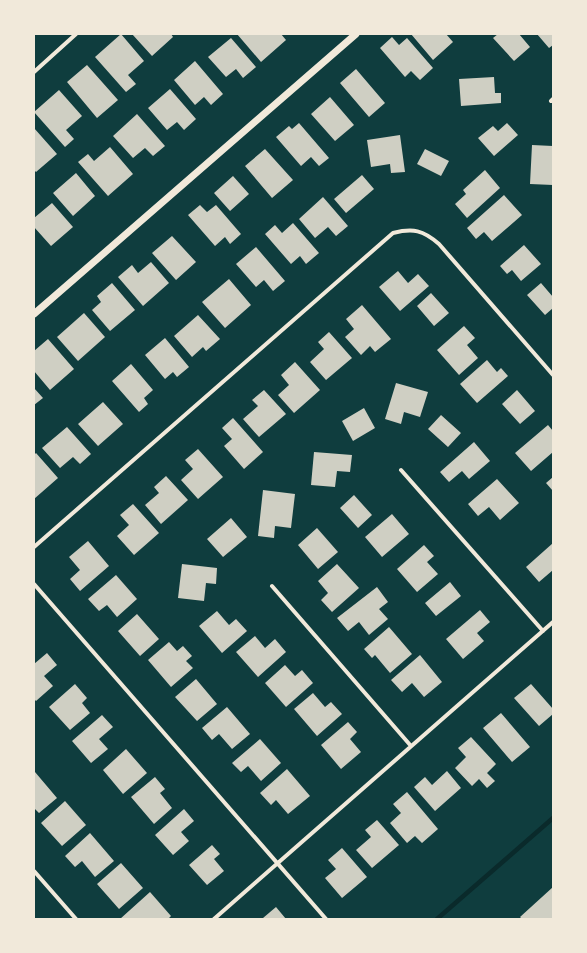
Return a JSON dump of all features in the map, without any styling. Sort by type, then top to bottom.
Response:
[{"type":"street","points":[[34,72],[76,34]]},
{"type":"street","points":[[34,314],[356,34]]},
{"type":"street","points":[[34,547],[393,233],[405,230],[418,231],[429,236],[439,244],[553,375]]},
{"type":"street","points":[[401,470],[543,631]]},
{"type":"street","points":[[34,584],[326,919]]},
{"type":"street","points":[[272,586],[411,746]]},
{"type":"street","points":[[214,919],[553,622]]},
{"type":"street","points":[[34,872],[76,919]]},
{"type":"building","points":[[121,34],[144,61],[128,75],[136,84],[126,92],[95,57]]},
{"type":"building","points":[[132,34],[171,34],[173,37],[152,56]]},
{"type":"building","points":[[237,34],[281,34],[286,40],[261,62]]},
{"type":"building","points":[[411,34],[446,34],[453,42],[433,60]]},
{"type":"building","points":[[498,34],[519,34],[530,47],[514,61],[493,38]]},
{"type":"building","points":[[537,34],[553,34],[553,45],[549,48]]},
{"type":"building","points":[[392,37],[399,45],[407,38],[433,68],[420,80],[411,71],[405,77],[380,48]]},
{"type":"building","points":[[231,38],[256,67],[243,78],[236,69],[226,77],[208,57]]},
{"type":"building","points":[[195,61],[223,94],[211,105],[204,97],[195,105],[174,80]]},
{"type":"building","points":[[87,65],[118,100],[97,118],[67,82]]},
{"type":"building","points":[[356,69],[385,103],[369,117],[340,83]]},
{"type":"building","points":[[494,77],[495,93],[501,93],[501,103],[461,106],[459,79]]},
{"type":"building","points":[[170,89],[196,119],[184,130],[177,122],[167,130],[148,108]]},
{"type":"building","points":[[59,90],[82,116],[66,130],[74,139],[65,147],[34,112]]},
{"type":"building","points":[[330,97],[354,125],[335,141],[311,114]]},
{"type":"building","points":[[137,114],[165,146],[153,156],[145,148],[133,158],[113,136]]},
{"type":"building","points":[[299,123],[329,158],[319,166],[311,157],[301,166],[276,137],[289,126],[292,129]]},
{"type":"building","points":[[507,123],[518,135],[494,156],[478,138],[493,126],[498,131]]},
{"type":"building","points":[[34,128],[57,154],[36,172],[34,170]]},
{"type":"building","points":[[400,135],[405,172],[391,173],[390,164],[371,167],[367,140]]},
{"type":"building","points":[[532,145],[553,146],[553,185],[530,184]]},
{"type":"building","points":[[110,147],[133,174],[108,196],[78,162],[88,154],[94,161]]},
{"type":"building","points":[[265,149],[293,180],[272,198],[245,166]]},
{"type":"building","points":[[425,149],[449,161],[441,176],[417,164]]},
{"type":"building","points":[[485,170],[500,188],[467,218],[455,204],[466,194],[463,190]]},
{"type":"building","points":[[76,173],[95,196],[73,216],[53,193]]},
{"type":"building","points":[[362,175],[374,189],[346,213],[334,199]]},
{"type":"building","points":[[233,176],[249,194],[230,211],[214,193]]},
{"type":"building","points":[[504,195],[522,215],[492,241],[484,232],[476,239],[467,228]]},
{"type":"building","points":[[323,197],[348,226],[336,236],[328,227],[315,238],[299,219]]},
{"type":"building","points":[[52,203],[73,227],[51,246],[34,227],[34,218]]},
{"type":"building","points":[[200,205],[207,212],[216,205],[241,234],[230,244],[225,237],[215,246],[188,215]]},
{"type":"building","points":[[293,223],[319,253],[306,264],[300,256],[291,264],[265,234],[275,225],[282,233]]},
{"type":"building","points":[[172,236],[196,262],[176,280],[152,253]]},
{"type":"building","points":[[524,245],[541,264],[521,281],[512,270],[507,274],[500,266]]},
{"type":"building","points":[[256,247],[285,281],[273,291],[264,280],[256,287],[236,264]]},
{"type":"building","points":[[151,262],[169,283],[143,306],[118,277],[132,265],[138,273]]},
{"type":"building","points":[[398,271],[408,283],[418,274],[429,286],[400,311],[379,287]]},
{"type":"building","points":[[229,279],[251,305],[225,328],[202,302]]},
{"type":"building","points":[[112,283],[135,310],[110,331],[92,310],[101,302],[97,296]]},
{"type":"building","points":[[541,283],[553,297],[553,308],[545,315],[527,295]]},
{"type":"building","points":[[431,293],[449,313],[434,326],[417,306]]},
{"type":"building","points":[[362,305],[391,339],[375,352],[370,346],[361,355],[345,337],[354,329],[346,319]]},
{"type":"building","points":[[84,313],[105,337],[78,361],[57,337]]},
{"type":"building","points":[[198,315],[220,339],[206,351],[203,347],[192,357],[174,336]]},
{"type":"building","points":[[464,326],[475,338],[467,345],[478,358],[459,375],[437,350]]},
{"type":"building","points":[[329,332],[352,358],[326,380],[310,362],[324,349],[318,342]]},
{"type":"building","points":[[165,338],[189,367],[177,377],[173,372],[165,379],[145,355]]},
{"type":"building","points":[[48,339],[74,369],[50,390],[34,371],[34,351]]},
{"type":"building","points":[[487,360],[497,372],[501,368],[508,376],[477,403],[460,384]]},
{"type":"building","points":[[295,362],[320,390],[294,413],[278,395],[289,385],[281,375]]},
{"type":"building","points":[[131,364],[153,390],[144,398],[148,404],[139,412],[112,381]]},
{"type":"building","points":[[396,383],[428,392],[420,417],[404,412],[401,424],[385,419]]},
{"type":"building","points":[[34,388],[43,398],[34,405]]},
{"type":"building","points":[[264,390],[286,414],[259,437],[243,419],[258,406],[252,400]]},
{"type":"building","points":[[517,390],[535,411],[520,424],[502,404]]},
{"type":"building","points":[[103,402],[123,424],[98,446],[78,424]]},
{"type":"building","points":[[364,408],[375,428],[353,441],[342,421]]},
{"type":"building","points":[[441,415],[461,433],[448,447],[428,429]]},
{"type":"building","points":[[233,418],[263,452],[244,469],[224,446],[232,439],[222,428]]},
{"type":"building","points":[[548,425],[553,431],[553,452],[531,471],[515,453]]},
{"type":"building","points":[[67,427],[91,454],[80,464],[73,457],[60,468],[42,448]]},
{"type":"building","points":[[474,442],[490,461],[469,479],[462,471],[449,482],[440,472]]},
{"type":"building","points":[[198,449],[223,477],[198,499],[181,480],[193,469],[185,460]]},
{"type":"building","points":[[314,452],[352,455],[350,472],[337,471],[335,487],[311,485]]},
{"type":"building","points":[[36,453],[58,478],[34,499],[34,455]]},
{"type":"building","points":[[166,476],[188,500],[161,524],[145,505],[159,493],[154,487]]},
{"type":"building","points":[[553,477],[553,491],[546,483]]},
{"type":"building","points":[[497,479],[519,503],[500,520],[489,507],[478,516],[468,504]]},
{"type":"building","points":[[263,490],[295,494],[291,528],[275,526],[274,538],[258,536]]},
{"type":"building","points":[[354,495],[372,515],[358,528],[340,508]]},
{"type":"building","points":[[133,504],[159,533],[134,555],[117,536],[129,525],[120,515]]},
{"type":"building","points":[[392,514],[409,534],[382,557],[365,537]]},
{"type":"building","points":[[231,518],[247,537],[223,557],[207,539]]},
{"type":"building","points":[[317,528],[338,552],[318,569],[298,545]]},
{"type":"building","points":[[88,541],[109,566],[80,591],[70,579],[80,570],[69,557]]},
{"type":"building","points":[[553,543],[553,570],[539,582],[526,567]]},
{"type":"building","points":[[424,545],[434,556],[427,562],[438,574],[417,592],[397,569]]},
{"type":"building","points":[[182,564],[217,568],[216,584],[206,583],[204,601],[178,598]]},
{"type":"building","points":[[337,564],[359,588],[332,612],[321,600],[328,593],[318,581]]},
{"type":"building","points":[[116,575],[137,599],[117,617],[107,605],[99,611],[88,599]]},
{"type":"building","points":[[450,582],[461,596],[436,616],[425,603]]},
{"type":"building","points":[[377,587],[388,602],[379,609],[388,619],[369,635],[359,622],[348,631],[337,618]]},
{"type":"building","points":[[480,610],[490,622],[477,633],[484,641],[463,659],[446,639]]},
{"type":"building","points":[[217,611],[229,625],[236,619],[247,631],[222,653],[199,626]]},
{"type":"building","points":[[137,614],[159,639],[140,656],[118,631]]},
{"type":"building","points":[[389,627],[412,654],[390,673],[375,655],[372,658],[364,649]]},
{"type":"building","points":[[255,636],[265,648],[275,639],[286,652],[258,677],[236,652]]},
{"type":"building","points":[[169,642],[177,651],[183,646],[192,656],[186,661],[193,668],[171,687],[148,660]]},
{"type":"building","points":[[47,653],[57,665],[44,676],[53,686],[36,701],[34,699],[34,664]]},
{"type":"building","points":[[420,655],[442,682],[424,697],[412,683],[402,692],[391,680]]},
{"type":"building","points":[[285,665],[295,676],[302,670],[313,683],[286,707],[265,683]]},
{"type":"building","points":[[196,679],[217,704],[197,721],[175,697]]},
{"type":"building","points":[[75,684],[87,698],[82,703],[90,713],[70,730],[49,707]]},
{"type":"building","points":[[531,684],[553,709],[553,714],[539,726],[514,698]]},
{"type":"building","points":[[313,693],[325,707],[331,702],[342,714],[317,736],[294,709]]},
{"type":"building","points":[[227,707],[250,734],[232,749],[219,734],[212,740],[202,728]]},
{"type":"building","points":[[501,713],[530,747],[512,762],[483,728]]},
{"type":"building","points":[[102,715],[113,727],[99,739],[108,749],[91,763],[72,741]]},
{"type":"building","points":[[348,722],[357,732],[350,739],[361,752],[341,769],[321,745]]},
{"type":"building","points":[[471,737],[496,764],[487,773],[495,781],[487,788],[479,779],[472,786],[455,768],[466,757],[458,748]]},
{"type":"building","points":[[260,739],[281,763],[261,781],[248,766],[241,772],[232,763]]},
{"type":"building","points":[[126,749],[147,773],[123,794],[103,770]]},
{"type":"building","points":[[287,769],[310,796],[288,814],[276,800],[271,805],[260,793]]},
{"type":"building","points":[[447,771],[461,788],[435,811],[414,787],[425,777],[432,785]]},
{"type":"building","points":[[35,772],[57,798],[39,813],[34,808]]},
{"type":"building","points":[[155,777],[165,789],[160,793],[172,808],[154,824],[131,797]]},
{"type":"building","points":[[407,792],[438,829],[422,843],[415,836],[407,843],[390,823],[401,813],[393,804]]},
{"type":"building","points":[[65,801],[86,825],[62,846],[41,823]]},
{"type":"building","points":[[184,809],[194,821],[181,832],[189,841],[173,855],[155,835]]},
{"type":"building","points":[[377,820],[399,845],[372,868],[356,850],[371,837],[365,830]]},
{"type":"building","points":[[90,833],[114,861],[95,877],[82,861],[75,867],[65,856]]},
{"type":"building","points":[[212,845],[220,854],[214,859],[224,871],[207,885],[189,865]]},
{"type":"building","points":[[342,848],[367,877],[342,898],[325,878],[336,869],[328,860]]},
{"type":"building","points":[[121,863],[143,888],[119,909],[97,884]]},
{"type":"building","points":[[553,887],[553,919],[522,919],[520,917]]},
{"type":"building","points":[[150,892],[171,916],[168,919],[120,919]]},
{"type":"building","points":[[276,907],[286,919],[263,918]]},
{"type":"waterway","points":[[437,919],[553,818]]}]
